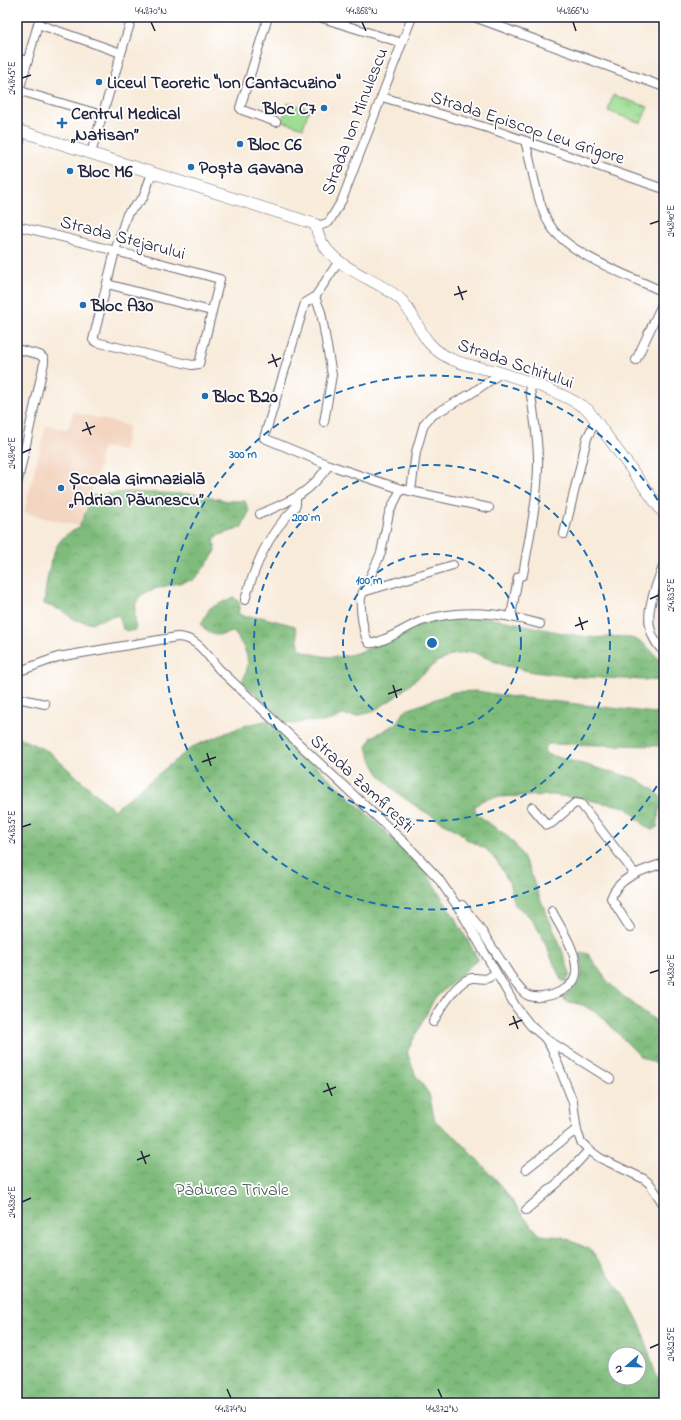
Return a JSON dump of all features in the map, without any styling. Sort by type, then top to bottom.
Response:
[{"type":"main road","points":[[19,131],[315,224]]},
{"type":"main road","name":"Strada Schitului","points":[[315,224],[323,245],[339,261],[395,294],[403,302],[429,344],[439,353],[452,360],[501,373],[529,383],[577,402],[588,410],[664,514]]},
{"type":"street","points":[[91,153],[132,17]]},
{"type":"street","points":[[268,17],[240,108],[276,122]]},
{"type":"street","points":[[319,17],[402,43]]},
{"type":"street","name":"Strada Ion Minulescu","points":[[315,224],[322,225],[329,222],[335,215],[412,17]]},
{"type":"street","points":[[474,17],[664,87]]},
{"type":"street","points":[[102,115],[18,93],[39,21],[121,53]]},
{"type":"street","points":[[17,58],[28,61]]},
{"type":"street","name":"Strada Episcop Leu Grigore","points":[[382,97],[443,114],[664,189]]},
{"type":"street","points":[[17,152],[19,131]]},
{"type":"street","points":[[525,141],[544,214],[558,237],[574,250],[664,292]]},
{"type":"street","points":[[107,284],[211,311],[199,364],[192,365],[96,342],[93,337],[115,251],[127,214],[143,198],[152,173]]},
{"type":"street","name":"Strada Stejarului","points":[[17,226],[220,279],[211,311]]},
{"type":"street","points":[[339,261],[315,297],[305,303],[264,438],[329,465],[401,489],[489,508]]},
{"type":"street","points":[[315,297],[321,312],[332,375],[324,422]]},
{"type":"street","points":[[636,360],[664,300]]},
{"type":"street","points":[[17,349],[40,355],[44,359],[44,363],[17,484]]},
{"type":"street","points":[[411,491],[416,452],[424,424],[431,416],[472,393],[501,373]]},
{"type":"street","points":[[511,616],[518,577],[523,575],[536,484],[538,458],[536,424],[529,383]]},
{"type":"street","points":[[564,534],[587,438],[596,420]]},
{"type":"street","points":[[260,514],[296,499],[318,481],[329,465]]},
{"type":"street","points":[[401,489],[389,513],[381,553],[363,592],[360,604],[367,640],[369,643],[374,644],[405,628],[435,617],[477,613],[511,616],[540,624]]},
{"type":"street","points":[[245,600],[252,576],[268,540],[293,510],[296,505],[296,499]]},
{"type":"street","points":[[664,564],[649,608],[648,621],[655,640],[664,652]]},
{"type":"street","points":[[363,592],[453,565]]},
{"type":"street","name":"Strada Zamfirești","points":[[17,672],[58,657],[161,640],[187,637],[194,641],[218,669],[406,845],[438,878],[453,899],[516,1007],[531,1026],[545,1038],[552,1049],[573,1102],[576,1125],[581,1142],[589,1150]]},
{"type":"street","points":[[17,698],[45,704]]},
{"type":"street","points":[[532,807],[544,824],[549,824],[575,803],[582,804],[635,874]]},
{"type":"street","points":[[630,928],[611,898],[615,888],[635,874],[664,863]]},
{"type":"street","points":[[453,899],[462,906],[477,924],[523,993],[530,996],[559,993],[569,987],[575,980],[576,972],[570,946],[552,911]]},
{"type":"street","points":[[433,1022],[442,1006],[463,983],[473,978],[483,980],[490,978],[495,972]]},
{"type":"street","points":[[545,1038],[610,1079]]},
{"type":"street","points":[[526,1169],[576,1125]]},
{"type":"street","points":[[526,1210],[561,1180],[589,1150],[600,1158],[644,1179],[650,1184],[664,1205]]},
{"type":"shaded area","name":"Școala Gimnazială „Adrian Păunescu”","points":[[73,412],[129,426],[123,451],[103,447],[98,463],[101,464],[79,526],[24,513],[46,425],[68,430]]},
{"type":"green space","points":[[613,95],[648,107],[641,123],[608,111]]},
{"type":"green space","points":[[288,103],[309,109],[303,128],[282,121]]},
{"type":"green space","points":[[125,492],[194,494],[228,501],[245,501],[249,512],[241,528],[217,536],[214,540],[216,551],[193,580],[155,589],[142,595],[136,602],[135,606],[136,630],[128,631],[123,629],[119,615],[90,623],[75,620],[61,610],[44,604],[49,570],[57,546],[63,538],[79,528],[92,496]]},
{"type":"green space","points":[[234,597],[240,604],[238,613],[245,617],[261,617],[295,626],[300,649],[319,655],[337,657],[353,654],[434,620],[453,617],[473,617],[512,622],[589,637],[623,637],[634,639],[647,646],[664,664],[664,681],[567,676],[533,672],[503,665],[473,652],[452,655],[437,662],[394,698],[372,712],[356,716],[342,715],[332,720],[321,722],[307,721],[293,724],[281,721],[256,694],[241,683],[245,676],[248,662],[245,651],[234,632],[216,635],[209,632],[201,624],[210,608]]},
{"type":"green space","points":[[477,691],[506,696],[664,714],[664,746],[548,744],[544,749],[546,754],[637,779],[654,790],[664,800],[664,805],[659,810],[657,827],[652,830],[646,827],[626,807],[577,798],[553,795],[495,797],[483,800],[475,806],[475,810],[483,819],[512,841],[526,862],[564,956],[570,975],[566,982],[561,980],[541,934],[529,916],[514,904],[509,882],[498,863],[486,849],[466,839],[459,832],[417,807],[391,788],[373,763],[367,747],[372,737],[396,724],[404,711],[454,692]]},
{"type":"green space","name":"Pădurea Trivale","points":[[268,720],[422,866],[458,923],[478,959],[434,999],[407,1052],[415,1074],[429,1094],[435,1121],[458,1139],[501,1185],[523,1216],[540,1235],[563,1237],[591,1250],[627,1300],[641,1326],[647,1346],[607,1346],[607,1386],[647,1386],[647,1346],[655,1373],[664,1385],[664,1403],[17,1403],[17,737],[48,751],[114,810],[192,747],[243,726]]},
{"type":"green space","points":[[582,952],[588,954],[608,982],[623,996],[664,1027],[664,1067],[641,1057],[601,1016],[583,1005],[565,1001],[563,997],[580,981],[582,973],[580,954]]},
{"type":"place","name":"Liceul Teoretic \"Ion Cantacuzino\"","points":[[99,82]]},
{"type":"place","name":"Bloc C7","points":[[324,108]]},
{"type":"place","name":"Centrul Medical „Natisan”","points":[[62,123]]},
{"type":"place","name":"Bloc C6","points":[[240,144]]},
{"type":"place","name":"Poșta Gavana","points":[[191,167]]},
{"type":"place","name":"Bloc M6","points":[[70,171]]},
{"type":"place","name":"Bloc A30","points":[[83,305]]},
{"type":"place","name":"Bloc B20","points":[[205,396]]},
{"type":"place","name":"Școala Gimnazială „Adrian Păunescu”","points":[[61,488]]}]
